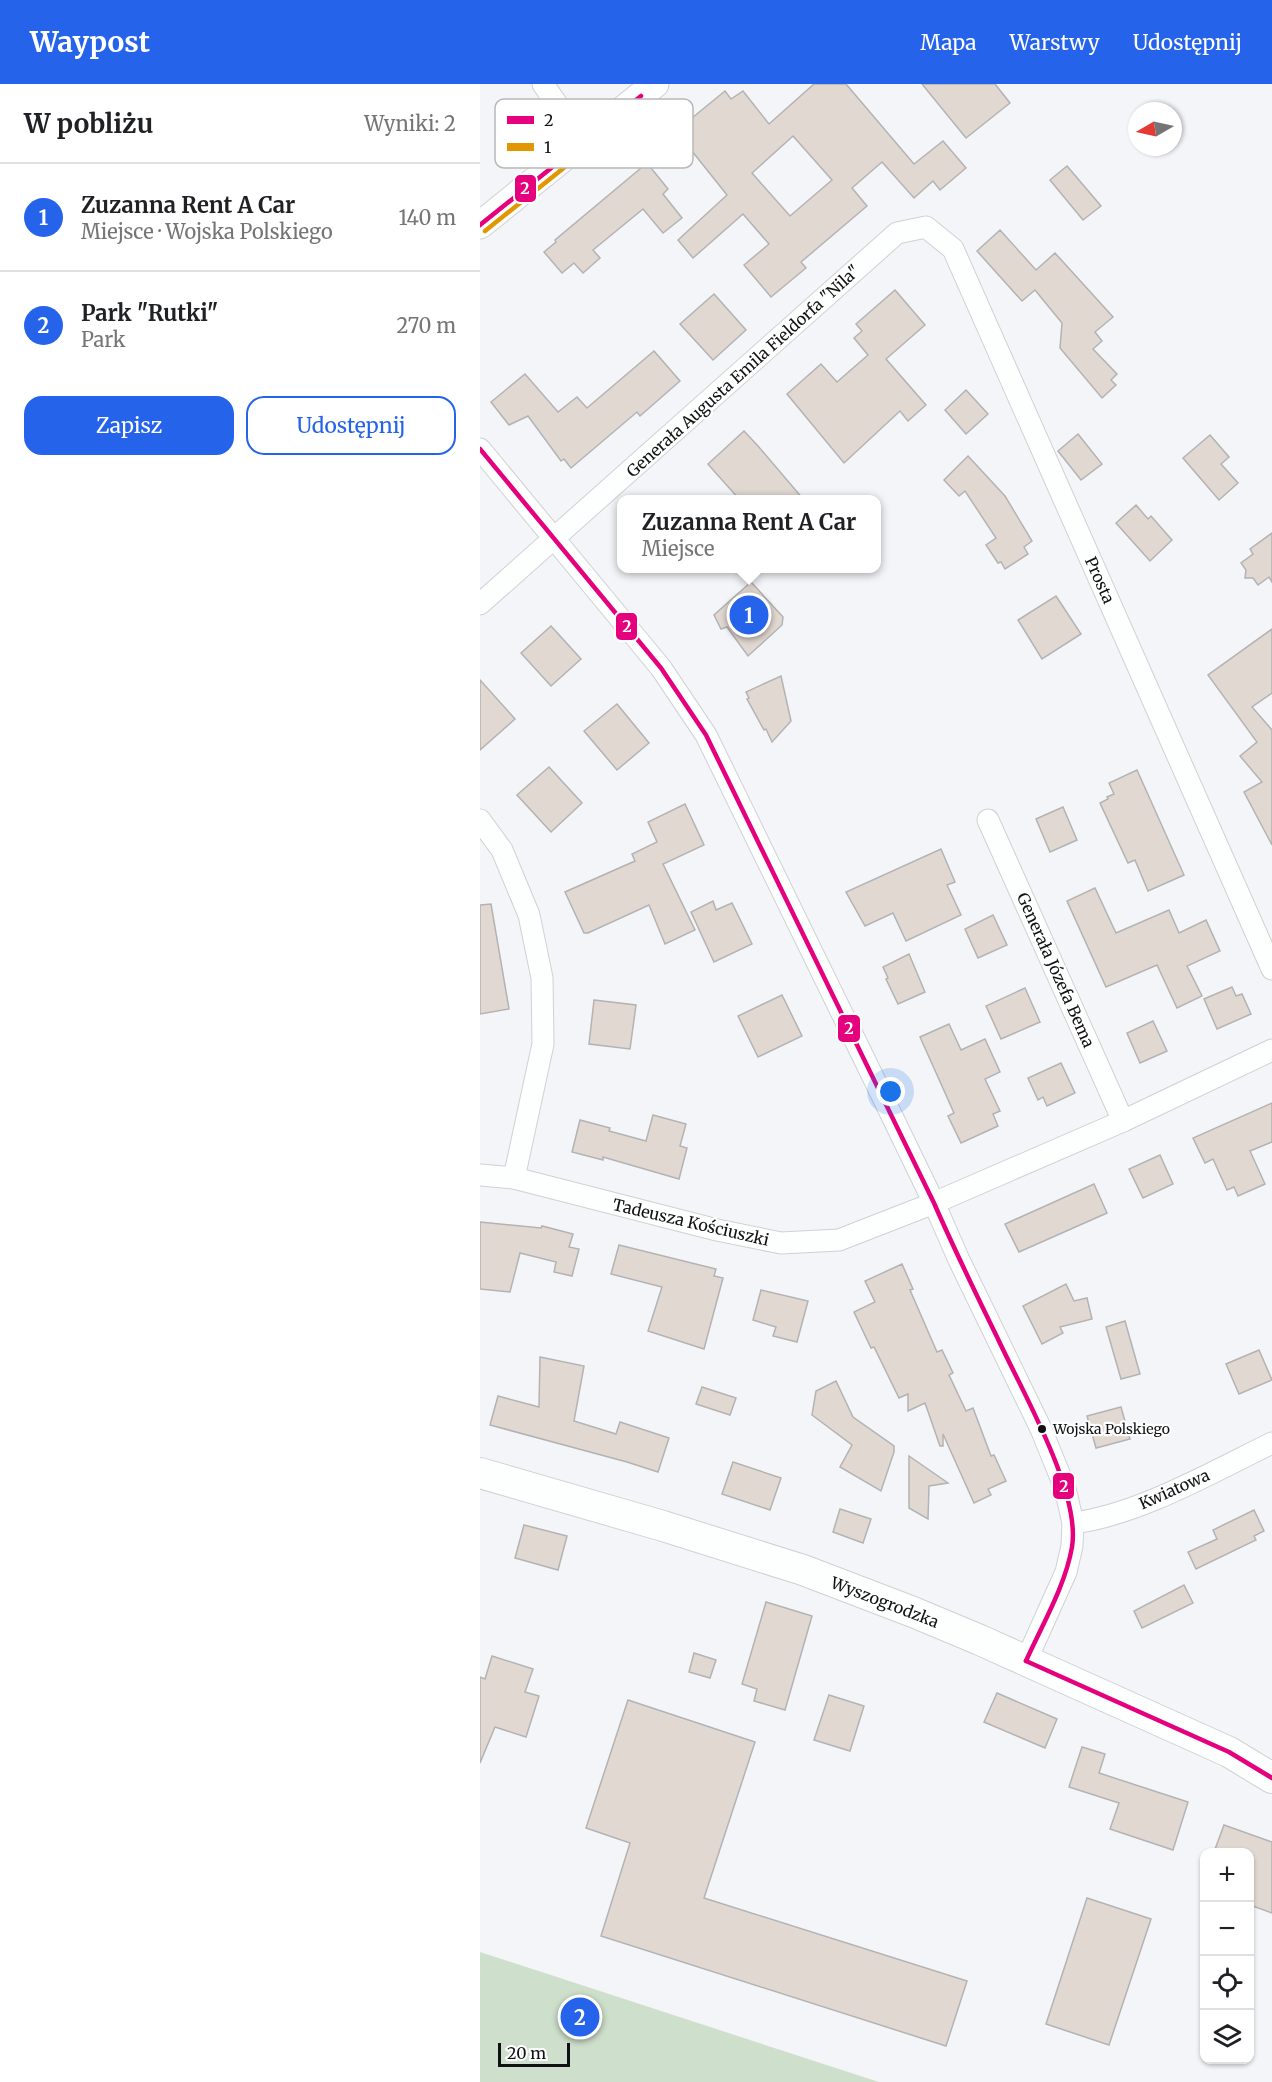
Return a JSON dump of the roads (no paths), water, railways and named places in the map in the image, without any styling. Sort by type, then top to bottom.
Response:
[{"type":"main road","name":"Wyszogrodzka","points":[[480,1473],[663,1526],[803,1570],[951,1628],[1026,1661],[1230,1752],[1272,1778]]},
{"type":"street","points":[[543,84],[553,99]]},
{"type":"street","points":[[636,99],[655,84]]},
{"type":"street","points":[[480,225],[551,168]]},
{"type":"street","name":"Prosta","points":[[897,233],[926,227],[953,249],[1272,969]]},
{"type":"street","name":"Generała Augusta Emila Fieldorfa \"Nila\"","points":[[480,604],[897,233]]},
{"type":"street","points":[[480,449],[661,668],[706,735],[934,1203],[1041,1429],[1065,1488],[1073,1523],[1072,1546],[1066,1572],[1026,1661]]},
{"type":"street","name":"Generała Józefa Bema","points":[[988,819],[1123,1121]]},
{"type":"street","points":[[480,820],[502,850],[529,915],[542,978],[543,1044],[514,1178]]},
{"type":"street","name":"Tadeusza Kościuszki","points":[[480,1174],[514,1178],[717,1230],[781,1243],[839,1240],[934,1203],[1123,1121],[1272,1050]]},
{"type":"street","name":"Kwiatowa","points":[[1073,1523],[1099,1520],[1153,1500],[1272,1443]]},
{"type":"place","name":"Zuzanna Rent A Car","points":[[749,615]]},
{"type":"place","name":"Wojska Polskiego","points":[[1042,1429]]},
{"type":"place","name":"Park \"Rutki\"","points":[[580,2017]]}]
